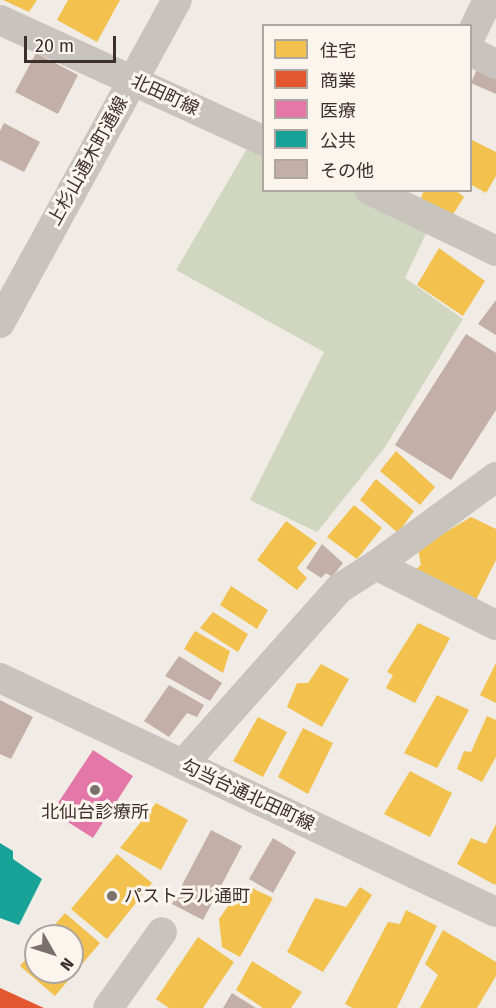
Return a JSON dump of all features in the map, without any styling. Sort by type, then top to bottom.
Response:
[{"type":"street","name":"上杉山通木町通線","points":[[0,322],[177,0]]},
{"type":"street","points":[[472,35],[488,0]]},
{"type":"street","name":"北田町線","points":[[0,20],[262,140]]},
{"type":"street","points":[[472,52],[496,64]]},
{"type":"street","points":[[385,194],[496,251]]},
{"type":"street","points":[[183,764],[340,588],[376,565],[496,477]]},
{"type":"street","points":[[376,565],[496,625]]},
{"type":"street","name":"勾当台通北田町線","points":[[0,678],[496,912]]},
{"type":"street","points":[[108,1008],[162,932]]},
{"type":"green space","points":[[251,142],[262,148],[262,192],[358,192],[430,225],[405,278],[463,319],[385,447],[317,532],[250,500],[324,352],[176,270]]},
{"type":"building: 住宅","points":[[3,0],[37,0],[29,12]]},
{"type":"building: 住宅","points":[[68,0],[120,0],[97,42],[57,20]]},
{"type":"building: 住宅","points":[[472,140],[496,152],[496,176],[486,193],[472,185]]},
{"type":"building: 住宅","points":[[423,192],[458,192],[464,197],[452,216],[421,198]]},
{"type":"building: 住宅","points":[[439,248],[485,281],[463,316],[417,285]]},
{"type":"building: 住宅","points":[[396,451],[435,487],[420,505],[380,471]]},
{"type":"building: 住宅","points":[[376,479],[414,511],[398,533],[360,500]]},
{"type":"building: 住宅","points":[[354,505],[382,528],[357,559],[327,537]]},
{"type":"building: 住宅","points":[[471,517],[496,529],[496,560],[474,604],[412,572],[421,565],[418,549]]},
{"type":"building: 住宅","points":[[286,521],[317,543],[297,568],[307,578],[297,590],[257,560]]},
{"type":"building: 住宅","points":[[231,586],[268,610],[257,629],[220,605]]},
{"type":"building: 住宅","points":[[213,612],[248,634],[238,652],[200,628]]},
{"type":"building: 住宅","points":[[418,623],[450,638],[415,703],[386,688],[393,675],[387,672]]},
{"type":"building: 住宅","points":[[195,631],[230,651],[223,673],[184,649]]},
{"type":"building: 住宅","points":[[496,663],[496,703],[480,695]]},
{"type":"building: 住宅","points":[[321,664],[349,679],[322,727],[287,707],[297,683],[308,683]]},
{"type":"building: 住宅","points":[[437,695],[469,710],[437,768],[404,753]]},
{"type":"building: 住宅","points":[[487,716],[496,720],[496,757],[482,782],[457,769],[464,751],[471,752]]},
{"type":"building: 住宅","points":[[258,717],[287,732],[263,777],[233,761]]},
{"type":"building: 住宅","points":[[303,728],[333,743],[308,794],[278,777]]},
{"type":"building: 住宅","points":[[410,771],[452,793],[430,837],[384,814]]},
{"type":"building: 住宅","points":[[156,803],[188,820],[161,870],[120,848]]},
{"type":"building: 住宅","points":[[496,824],[495,885],[457,864],[471,838],[486,844]]},
{"type":"building: 住宅","name":"パストラル通町","points":[[117,854],[152,883],[107,939],[71,909]]},
{"type":"building: 住宅","points":[[250,887],[273,898],[240,957],[222,947],[219,919],[236,895]]},
{"type":"building: 住宅","points":[[360,887],[372,895],[323,972],[287,952],[315,898],[346,907]]},
{"type":"building: 住宅","points":[[406,910],[437,926],[397,1008],[353,1008],[345,1004],[388,922],[400,924]]},
{"type":"building: 住宅","points":[[65,913],[78,924],[55,924]]},
{"type":"building: 住宅","points":[[84,929],[100,943],[84,962]]},
{"type":"building: 住宅","points":[[443,930],[496,962],[496,976],[477,1008],[420,1008],[438,975],[425,964]]},
{"type":"building: 住宅","points":[[198,937],[234,962],[203,1008],[169,1008],[156,999]]},
{"type":"building: 住宅","points":[[252,961],[302,992],[291,1008],[263,1008],[236,990]]},
{"type":"building: 住宅","points":[[41,984],[65,984],[55,996]]},
{"type":"building: 商業","points":[[0,988],[44,1008],[0,1008]]},
{"type":"building: 医療","points":[[93,750],[133,776],[93,838],[52,812]]},
{"type":"building: 公共","points":[[0,843],[13,851],[13,859],[42,879],[19,925],[0,918]]},
{"type":"building: その他","points":[[36,53],[78,75],[58,114],[15,92]]},
{"type":"building: その他","points":[[477,69],[496,72],[496,94],[472,83]]},
{"type":"building: その他","points":[[4,123],[40,142],[24,172],[0,160],[0,131]]},
{"type":"building: その他","points":[[496,300],[496,335],[478,324]]},
{"type":"building: その他","points":[[466,334],[496,353],[496,410],[451,480],[395,445]]},
{"type":"building: その他","points":[[322,544],[343,563],[332,577],[326,573],[321,578],[306,568]]},
{"type":"building: その他","points":[[179,656],[222,683],[210,701],[165,676]]},
{"type":"building: その他","points":[[169,685],[204,705],[197,717],[187,713],[169,737],[144,721]]},
{"type":"building: その他","points":[[0,700],[33,717],[11,759],[0,754]]},
{"type":"building: その他","points":[[211,830],[242,846],[203,920],[172,904]]},
{"type":"building: その他","points":[[273,838],[296,852],[273,893],[249,879]]},
{"type":"building: その他","points":[[232,993],[256,1008],[223,1008]]},
{"type":"place","name":"北仙台診療所","points":[[95,790]]},
{"type":"place","name":"パストラル通町","points":[[112,896]]}]
